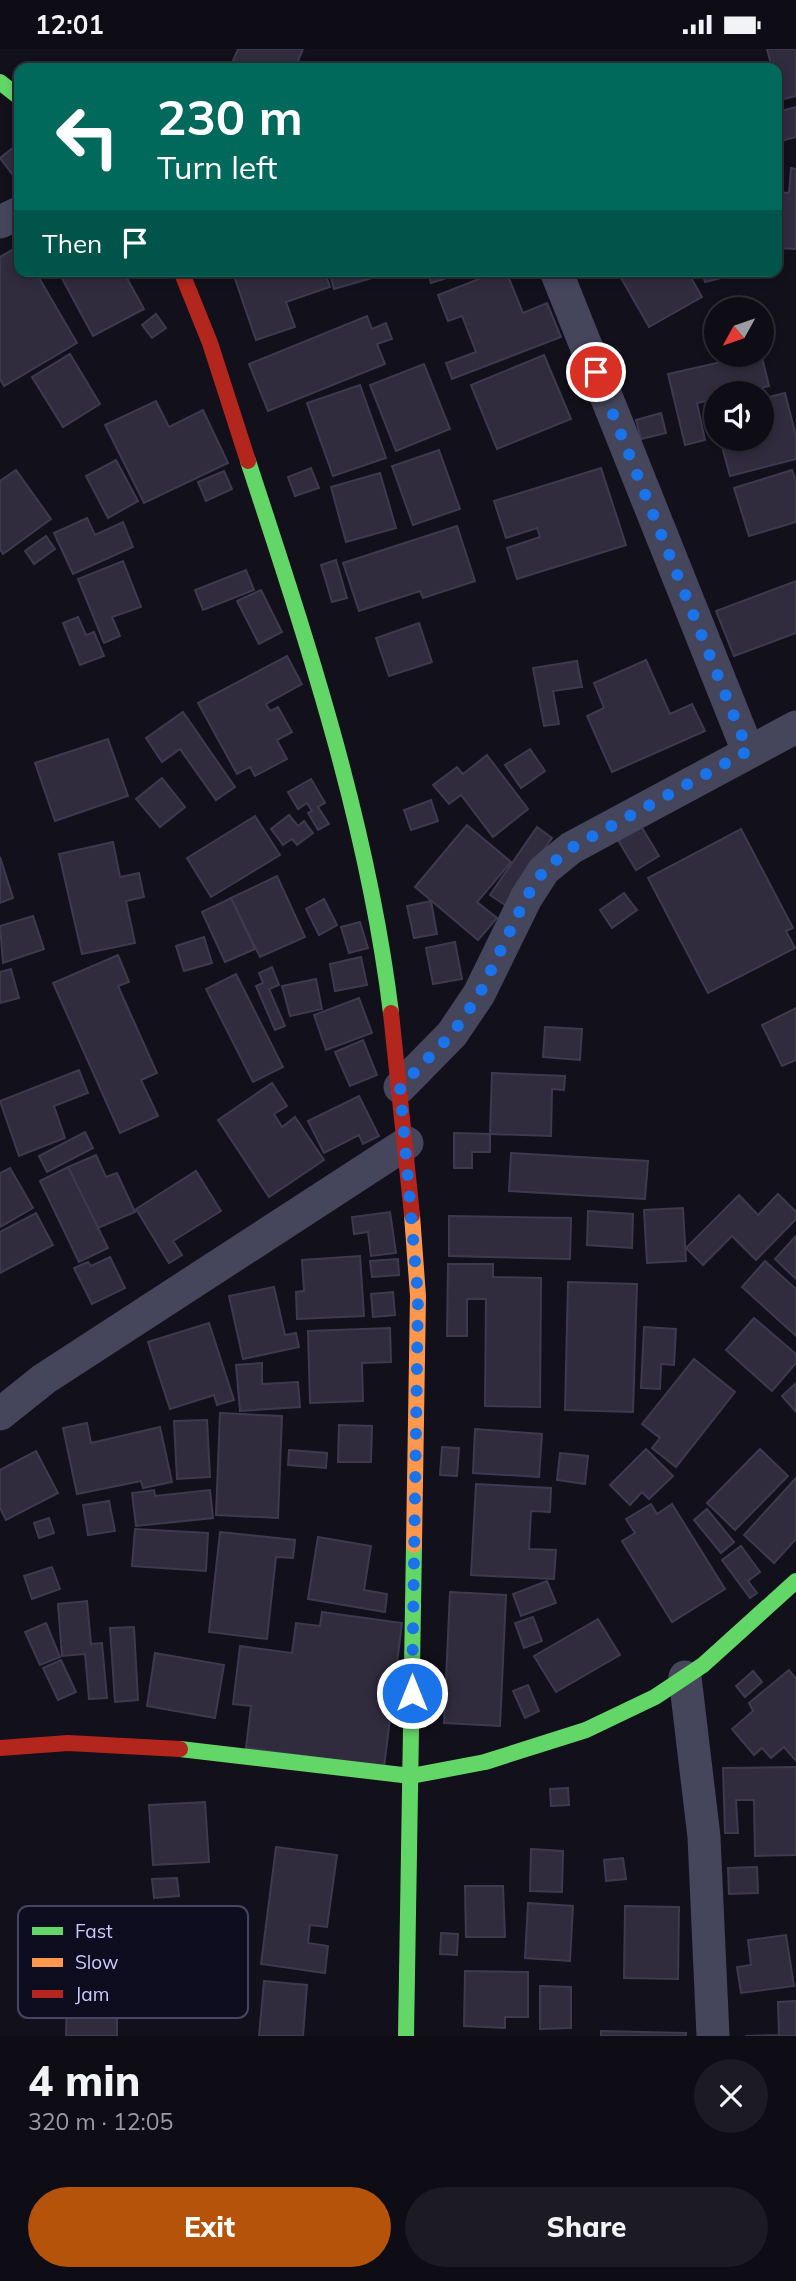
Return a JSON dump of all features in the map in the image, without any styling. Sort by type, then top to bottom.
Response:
[{"type":"street","points":[[0,82],[14,93]]},
{"type":"street","points":[[183,277],[210,343],[307,640],[363,853],[385,963],[407,1143],[418,1296],[406,2036]]},
{"type":"street","points":[[558,277],[748,751]]},
{"type":"street","points":[[400,1087],[452,1034],[479,995],[526,898],[544,870],[571,848],[796,727]]},
{"type":"street","points":[[0,1413],[44,1379],[407,1143]]},
{"type":"street","points":[[0,1748],[68,1743],[142,1745],[411,1776],[485,1762],[586,1730],[654,1697],[722,1648],[796,1581]]},
{"type":"street","points":[[685,1677],[704,1837],[713,2036]]},
{"type":"building","points":[[238,49],[303,49],[297,63],[232,63]]},
{"type":"building","points":[[767,49],[796,49],[796,96],[782,100],[782,63],[771,63]]},
{"type":"building","points":[[796,107],[796,137],[782,141],[782,111]]},
{"type":"building","points":[[14,147],[14,176],[0,158]]},
{"type":"building","points":[[791,168],[796,169],[796,249],[782,248],[782,192],[789,193]]},
{"type":"building","points":[[14,249],[14,277],[38,277],[77,343],[4,386],[0,379],[0,257]]},
{"type":"building","points":[[61,277],[126,277],[144,309],[93,336]]},
{"type":"building","points":[[234,277],[326,277],[330,287],[286,302],[295,327],[256,340]]},
{"type":"building","points":[[331,277],[376,277],[334,289]]},
{"type":"building","points":[[430,277],[450,277],[431,283]]},
{"type":"building","points":[[484,277],[508,277],[523,313],[547,303],[561,337],[452,379],[446,363],[476,352],[462,316],[448,321],[438,295]]},
{"type":"building","points":[[620,277],[690,277],[702,297],[649,327]]},
{"type":"building","points":[[704,277],[725,277],[705,282]]},
{"type":"building","points":[[156,314],[166,328],[152,338],[142,325]]},
{"type":"building","points":[[367,316],[372,329],[386,323],[392,339],[377,344],[385,364],[268,411],[249,364]]},
{"type":"building","points":[[70,354],[100,404],[63,427],[32,377]]},
{"type":"building","points":[[544,355],[571,419],[497,449],[471,385]]},
{"type":"building","points":[[424,364],[450,429],[396,451],[370,385]]},
{"type":"building","points":[[704,366],[764,367],[768,381],[704,381],[704,402],[697,403],[704,440],[685,445],[668,374]]},
{"type":"building","points":[[360,385],[386,458],[333,476],[307,403]]},
{"type":"building","points":[[785,393],[796,436],[796,459],[730,476],[723,451],[774,451],[774,396]]},
{"type":"building","points":[[156,401],[169,427],[203,410],[228,463],[144,503],[105,425]]},
{"type":"building","points":[[661,413],[666,433],[641,439],[636,420]]},
{"type":"building","points":[[439,450],[460,509],[413,525],[392,466]]},
{"type":"building","points":[[116,460],[138,501],[108,518],[86,476]]},
{"type":"building","points":[[311,468],[319,488],[295,496],[288,477]]},
{"type":"building","points":[[601,468],[626,545],[517,579],[507,548],[540,537],[537,528],[506,538],[494,501]]},
{"type":"building","points":[[16,470],[51,519],[3,554],[0,549],[0,481]]},
{"type":"building","points":[[792,470],[796,481],[796,522],[749,536],[734,488]]},
{"type":"building","points":[[224,471],[232,489],[206,501],[198,482]]},
{"type":"building","points":[[380,473],[396,528],[346,542],[331,487]]},
{"type":"building","points":[[87,518],[95,535],[123,522],[133,547],[73,574],[54,533]]},
{"type":"building","points":[[457,526],[475,581],[423,598],[420,591],[359,611],[343,563]]},
{"type":"building","points":[[46,536],[55,549],[34,564],[25,551]]},
{"type":"building","points":[[336,560],[347,598],[332,602],[321,565]]},
{"type":"building","points":[[123,561],[141,607],[112,617],[120,636],[104,643],[78,579]]},
{"type":"building","points":[[246,570],[254,590],[203,610],[195,590]]},
{"type":"building","points":[[796,581],[796,633],[734,656],[716,611]]},
{"type":"building","points":[[261,590],[282,632],[259,644],[237,601]]},
{"type":"building","points":[[78,617],[86,635],[94,632],[104,656],[80,665],[63,623]]},
{"type":"building","points":[[419,623],[432,662],[389,676],[376,638]]},
{"type":"building","points":[[287,656],[302,684],[266,704],[270,711],[278,707],[292,732],[277,740],[287,759],[255,776],[250,767],[237,774],[198,703]]},
{"type":"building","points":[[646,660],[670,714],[692,704],[705,731],[612,772],[587,716],[604,708],[594,683]]},
{"type":"building","points":[[577,661],[582,687],[553,691],[559,724],[544,726],[533,668]]},
{"type":"building","points":[[183,712],[235,787],[216,800],[180,749],[162,762],[146,738]]},
{"type":"building","points":[[108,739],[128,796],[55,821],[35,763]]},
{"type":"building","points":[[530,749],[545,771],[521,788],[505,765]]},
{"type":"building","points":[[487,755],[528,809],[493,837],[461,795],[449,804],[433,785],[457,767],[463,774]]},
{"type":"building","points":[[162,778],[185,807],[160,827],[136,799]]},
{"type":"building","points":[[311,779],[325,803],[318,807],[329,824],[318,830],[308,813],[312,811],[307,803],[298,809],[288,792]]},
{"type":"building","points":[[431,800],[438,821],[411,830],[404,810]]},
{"type":"building","points":[[289,815],[298,826],[304,821],[313,833],[297,845],[292,839],[283,845],[271,829]]},
{"type":"building","points":[[255,816],[280,855],[211,897],[187,858]]},
{"type":"building","points":[[467,825],[511,862],[477,902],[497,918],[478,940],[415,887]]},
{"type":"building","points":[[641,826],[659,856],[636,870],[618,840]]},
{"type":"building","points":[[537,827],[552,838],[505,905],[490,895]]},
{"type":"building","points":[[741,829],[793,928],[786,931],[795,948],[708,993],[648,878]]},
{"type":"building","points":[[113,842],[120,877],[139,873],[144,897],[126,901],[135,943],[82,954],[59,854]]},
{"type":"building","points":[[0,857],[13,898],[0,903]]},
{"type":"building","points":[[277,876],[305,937],[260,957],[231,898]]},
{"type":"building","points":[[624,893],[637,910],[612,928],[600,910]]},
{"type":"building","points":[[231,898],[255,949],[225,962],[202,912]]},
{"type":"building","points":[[324,899],[337,925],[319,935],[306,909]]},
{"type":"building","points":[[431,901],[437,934],[414,938],[407,906]]},
{"type":"building","points":[[33,916],[44,949],[3,963],[0,926]]},
{"type":"building","points":[[360,922],[368,948],[349,953],[341,927]]},
{"type":"building","points":[[204,937],[212,963],[184,971],[176,946]]},
{"type":"building","points":[[455,942],[462,979],[433,984],[426,948]]},
{"type":"building","points":[[118,955],[129,982],[118,986],[157,1073],[141,1080],[158,1116],[120,1133],[53,983]]},
{"type":"building","points":[[361,957],[367,985],[335,991],[330,964]]},
{"type":"building","points":[[272,967],[279,985],[269,989],[285,1026],[275,1030],[256,986],[263,983],[259,973]]},
{"type":"building","points":[[11,969],[19,998],[0,1003],[0,972]]},
{"type":"building","points":[[236,974],[283,1067],[253,1082],[206,989]]},
{"type":"building","points":[[316,979],[322,1009],[290,1016],[282,986]]},
{"type":"building","points":[[359,998],[372,1033],[326,1050],[314,1015]]},
{"type":"building","points":[[796,1008],[796,1060],[782,1066],[762,1025]]},
{"type":"building","points":[[545,1027],[582,1029],[580,1060],[543,1057]]},
{"type":"building","points":[[363,1040],[377,1075],[350,1086],[335,1052]]},
{"type":"building","points":[[79,1070],[88,1093],[54,1106],[65,1138],[19,1156],[0,1101]]},
{"type":"building","points":[[492,1073],[565,1076],[564,1090],[552,1089],[551,1136],[490,1134]]},
{"type":"building","points":[[272,1083],[287,1106],[274,1114],[282,1127],[295,1117],[324,1160],[269,1197],[218,1120]]},
{"type":"building","points":[[359,1096],[379,1136],[363,1144],[359,1135],[324,1153],[308,1121]]},
{"type":"building","points":[[85,1132],[93,1148],[47,1172],[39,1156]]},
{"type":"building","points":[[454,1133],[490,1134],[490,1152],[472,1152],[472,1168],[454,1168]]},
{"type":"building","points":[[511,1153],[648,1161],[645,1199],[509,1191]]},
{"type":"building","points":[[96,1155],[106,1177],[117,1173],[135,1212],[98,1228],[68,1167]]},
{"type":"building","points":[[68,1167],[108,1248],[79,1262],[40,1181]]},
{"type":"building","points":[[10,1168],[33,1208],[0,1227],[0,1173]]},
{"type":"building","points":[[196,1171],[221,1211],[173,1241],[182,1255],[169,1263],[136,1209]]},
{"type":"building","points":[[778,1194],[796,1212],[796,1219],[756,1260],[732,1236],[703,1265],[686,1248],[739,1195],[758,1215]]},
{"type":"building","points":[[683,1208],[686,1261],[647,1263],[644,1210]]},
{"type":"building","points":[[588,1211],[633,1214],[632,1248],[587,1245]]},
{"type":"building","points":[[390,1212],[396,1253],[371,1256],[368,1232],[354,1234],[352,1217]]},
{"type":"building","points":[[36,1213],[53,1245],[0,1273],[0,1232]]},
{"type":"building","points":[[449,1216],[571,1218],[570,1259],[449,1256]]},
{"type":"building","points":[[796,1236],[796,1279],[775,1259]]},
{"type":"building","points":[[360,1256],[364,1316],[297,1319],[296,1292],[304,1291],[302,1260]]},
{"type":"building","points":[[110,1257],[125,1288],[92,1304],[74,1268],[88,1262],[91,1266]]},
{"type":"building","points":[[398,1259],[399,1275],[372,1277],[370,1261]]},
{"type":"building","points":[[765,1261],[796,1289],[796,1336],[742,1287]]},
{"type":"building","points":[[448,1264],[493,1264],[493,1277],[541,1278],[540,1407],[485,1406],[486,1299],[467,1299],[467,1336],[447,1336]]},
{"type":"building","points":[[568,1282],[637,1284],[633,1412],[565,1410]]},
{"type":"building","points":[[274,1287],[285,1335],[296,1333],[299,1347],[243,1359],[229,1296]]},
{"type":"building","points":[[393,1292],[395,1315],[373,1317],[371,1294]]},
{"type":"building","points":[[754,1318],[796,1354],[796,1363],[772,1391],[726,1350]]},
{"type":"building","points":[[209,1323],[234,1400],[217,1405],[214,1395],[170,1409],[148,1342]]},
{"type":"building","points":[[644,1327],[676,1329],[674,1365],[661,1364],[660,1389],[641,1388]]},
{"type":"building","points":[[390,1328],[391,1362],[362,1363],[363,1401],[310,1403],[308,1331]]},
{"type":"building","points":[[694,1359],[735,1392],[676,1467],[652,1448],[660,1438],[642,1424]]},
{"type":"building","points":[[262,1363],[262,1384],[298,1382],[300,1407],[240,1411],[236,1365]]},
{"type":"building","points":[[796,1383],[796,1412],[782,1396]]},
{"type":"building","points":[[220,1413],[282,1416],[278,1518],[216,1515]]},
{"type":"building","points":[[207,1420],[210,1477],[177,1479],[174,1421]]},
{"type":"building","points":[[87,1423],[91,1443],[160,1427],[172,1482],[143,1488],[141,1481],[77,1494],[63,1428]]},
{"type":"building","points":[[339,1425],[372,1426],[371,1462],[338,1462]]},
{"type":"building","points":[[475,1429],[542,1434],[539,1477],[473,1473]]},
{"type":"building","points":[[442,1447],[459,1448],[457,1476],[440,1475]]},
{"type":"building","points":[[646,1449],[673,1476],[649,1499],[642,1492],[630,1505],[610,1485]]},
{"type":"building","points":[[760,1449],[788,1476],[735,1530],[707,1503]]},
{"type":"building","points":[[289,1450],[327,1453],[326,1468],[288,1465]]},
{"type":"building","points":[[36,1451],[58,1493],[6,1520],[0,1508],[0,1470]]},
{"type":"building","points":[[560,1453],[588,1456],[585,1484],[557,1480]]},
{"type":"building","points":[[796,1478],[796,1539],[774,1563],[744,1535]]},
{"type":"building","points":[[476,1484],[551,1488],[550,1512],[531,1511],[529,1549],[556,1550],[554,1579],[471,1575]]},
{"type":"building","points":[[154,1490],[155,1496],[210,1490],[213,1518],[136,1526],[132,1493]]},
{"type":"building","points":[[109,1501],[115,1531],[88,1535],[83,1505]]},
{"type":"building","points":[[651,1504],[657,1514],[672,1504],[725,1589],[672,1622],[622,1541],[635,1533],[626,1519]]},
{"type":"building","points":[[707,1509],[734,1542],[721,1553],[694,1520]]},
{"type":"building","points":[[49,1518],[54,1533],[39,1538],[34,1523]]},
{"type":"building","points":[[135,1529],[208,1533],[206,1571],[132,1566]]},
{"type":"building","points":[[220,1532],[295,1540],[293,1558],[276,1557],[267,1639],[209,1632]]},
{"type":"building","points":[[318,1537],[371,1546],[364,1590],[387,1594],[385,1612],[308,1599]]},
{"type":"building","points":[[741,1546],[760,1572],[748,1581],[757,1593],[750,1598],[722,1560]]},
{"type":"building","points":[[52,1567],[60,1589],[32,1599],[24,1576]]},
{"type":"building","points":[[547,1581],[556,1603],[521,1616],[513,1594]]},
{"type":"building","points":[[450,1592],[506,1595],[500,1726],[444,1723]]},
{"type":"building","points":[[87,1601],[91,1644],[102,1643],[107,1698],[89,1699],[85,1654],[62,1656],[58,1604]]},
{"type":"building","points":[[322,1612],[402,1623],[384,1767],[246,1748],[251,1706],[233,1704],[240,1646],[292,1653],[296,1623],[320,1626]]},
{"type":"building","points":[[533,1617],[542,1641],[524,1648],[515,1623]]},
{"type":"building","points":[[598,1619],[620,1655],[556,1692],[534,1656]]},
{"type":"building","points":[[46,1623],[60,1657],[40,1665],[25,1632]]},
{"type":"building","points":[[134,1627],[138,1700],[115,1702],[110,1628]]},
{"type":"building","points":[[155,1653],[224,1665],[215,1718],[147,1706]]},
{"type":"building","points":[[61,1660],[76,1692],[58,1700],[43,1668]]},
{"type":"building","points":[[789,1670],[796,1679],[796,1761],[784,1747],[771,1758],[762,1748],[754,1755],[732,1729],[753,1711],[749,1703]]},
{"type":"building","points":[[753,1671],[762,1682],[745,1697],[736,1686]]},
{"type":"building","points":[[528,1685],[539,1711],[525,1718],[513,1691]]},
{"type":"building","points":[[796,1767],[796,1855],[755,1856],[754,1800],[736,1800],[738,1833],[725,1833],[723,1768]]},
{"type":"building","points":[[568,1788],[569,1805],[551,1806],[550,1789]]},
{"type":"building","points":[[205,1802],[209,1862],[153,1865],[149,1805]]},
{"type":"building","points":[[276,1847],[337,1855],[327,1927],[310,1925],[308,1943],[328,1946],[325,1973],[261,1964]]},
{"type":"building","points":[[531,1849],[563,1851],[562,1892],[530,1891]]},
{"type":"building","points":[[623,1858],[626,1879],[606,1881],[604,1860]]},
{"type":"building","points":[[757,1867],[758,1893],[729,1894],[728,1868]]},
{"type":"building","points":[[177,1878],[179,1896],[154,1898],[152,1879]]},
{"type":"building","points":[[465,1886],[503,1886],[505,1937],[466,1937]]},
{"type":"building","points":[[528,1903],[573,1906],[570,1961],[525,1958]]},
{"type":"building","points":[[625,1906],[679,1907],[678,1979],[624,1978]]},
{"type":"building","points":[[441,1933],[458,1934],[457,1955],[440,1954]]},
{"type":"building","points":[[786,1935],[794,1986],[741,1993],[737,1967],[751,1965],[748,1940]]},
{"type":"building","points":[[465,1971],[528,1972],[528,2017],[505,2017],[505,2028],[464,2026]]},
{"type":"building","points":[[264,1981],[307,1985],[303,2036],[259,2036]]},
{"type":"building","points":[[540,1986],[571,1987],[571,2028],[540,2029]]},
{"type":"building","points":[[796,2001],[796,2036],[745,2036],[779,2035],[778,2002]]},
{"type":"building","points":[[66,2018],[117,2018],[117,2036],[66,2036]]},
{"type":"building","points":[[601,2031],[686,2033],[686,2036],[601,2036]]},
{"type":"traffic: fast","points":[[0,82],[14,93]]},
{"type":"traffic: fast","points":[[248,461],[313,665],[351,803],[381,942],[391,1013]]},
{"type":"traffic: fast","points":[[406,2036],[414,1545]]},
{"type":"traffic: fast","points":[[180,1749],[411,1776],[485,1762],[586,1730],[655,1697],[703,1665],[796,1581]]},
{"type":"traffic: slow","points":[[412,1215],[418,1296],[414,1545]]},
{"type":"traffic: jam","points":[[183,277],[210,343],[248,461]]},
{"type":"traffic: jam","points":[[391,1013],[412,1215]]},
{"type":"traffic: jam","points":[[0,1748],[68,1743],[180,1749]]},
{"type":"route","points":[[412,1693],[418,1296],[407,1143],[400,1087],[452,1034],[479,995],[526,898],[544,870],[571,848],[748,751],[596,372]]}]
